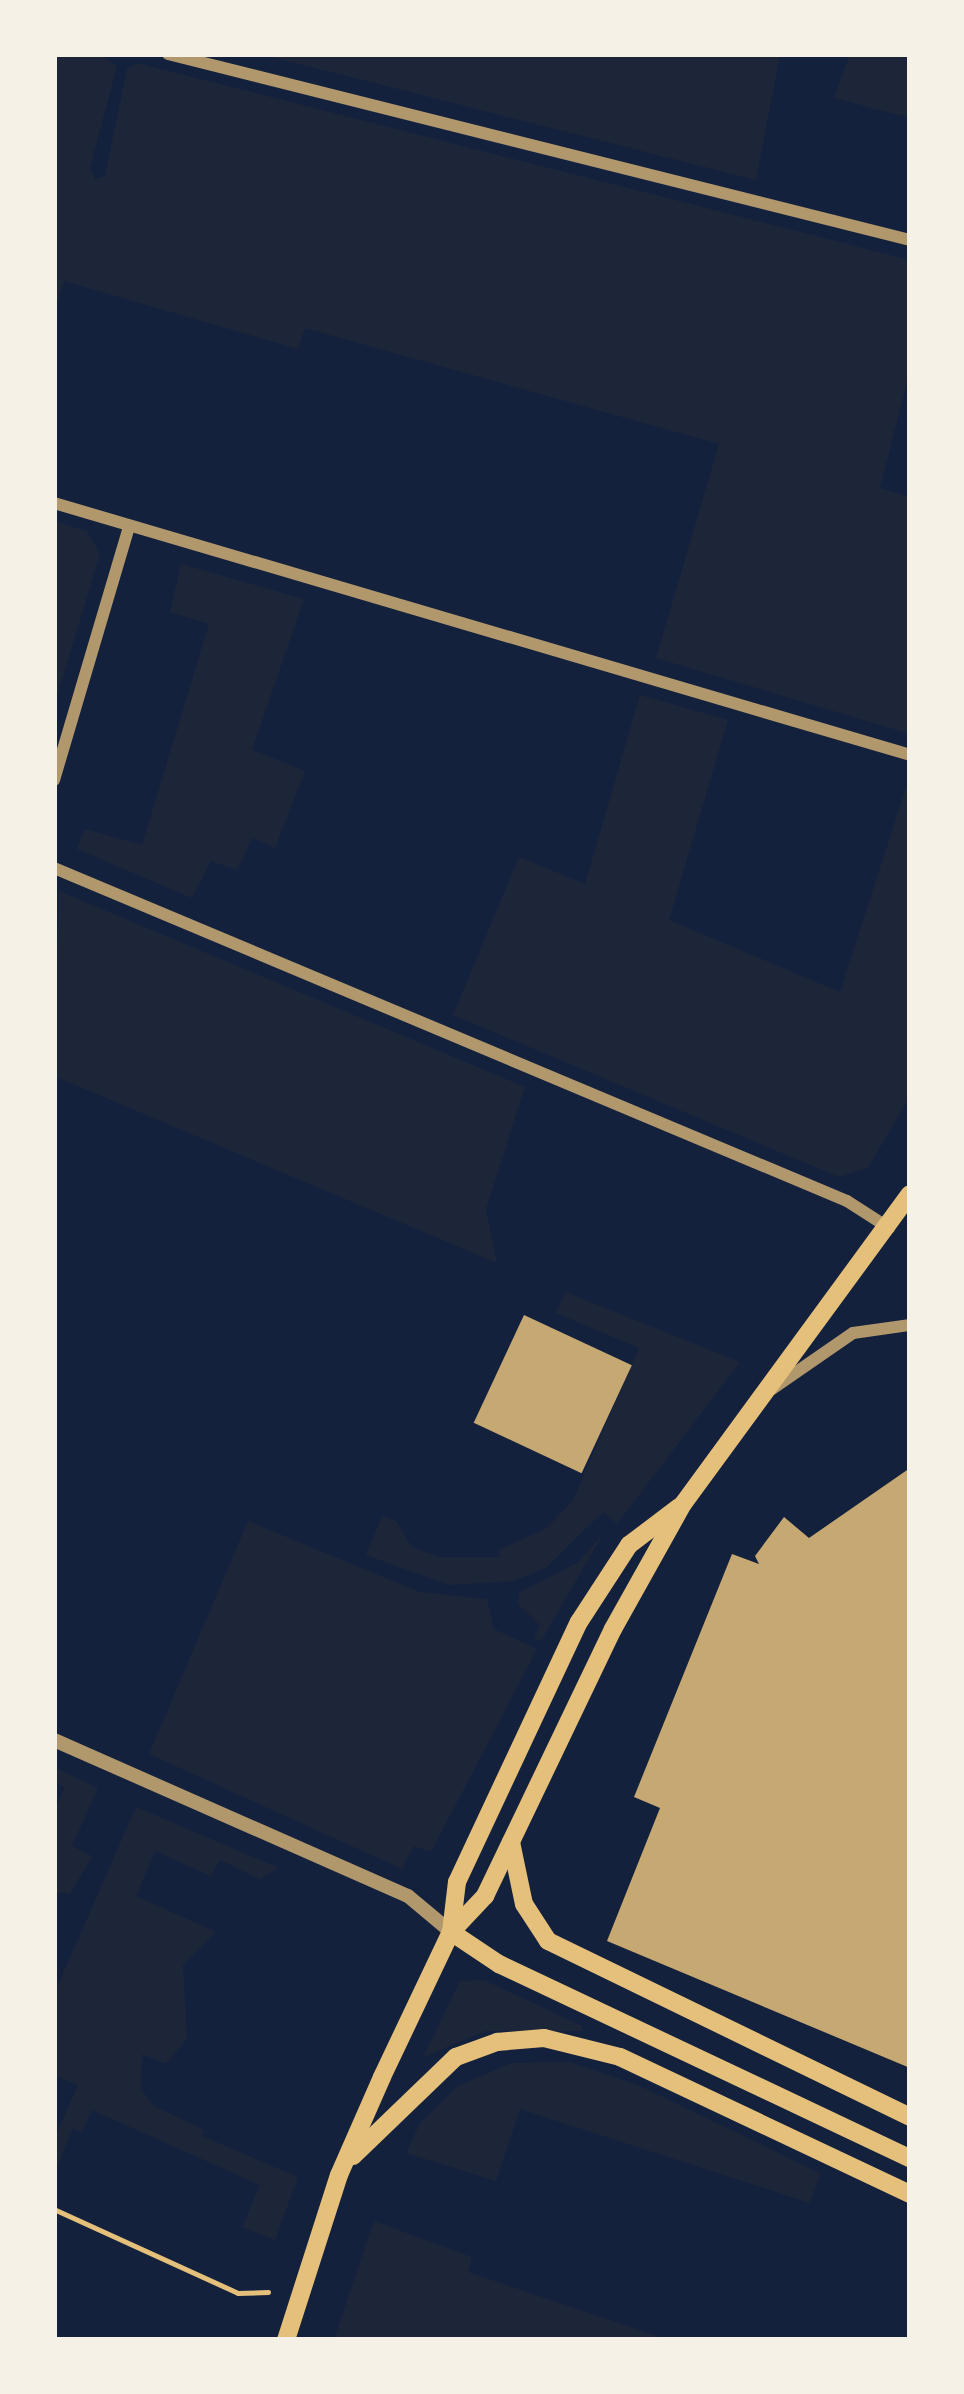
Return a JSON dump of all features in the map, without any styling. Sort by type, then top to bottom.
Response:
[{"type":"main road","points":[[286,2340],[342,2168],[451,1932],[484,1896],[683,1504],[910,1195]]},
{"type":"main road","points":[[451,1932],[457,1882],[579,1622],[629,1545],[683,1504]]},
{"type":"main road","points":[[511,1840],[524,1904],[548,1941],[910,2117]]},
{"type":"main road","points":[[451,1932],[499,1964],[910,2158]]},
{"type":"main road","points":[[342,2168],[417,2087],[476,2048],[544,2038],[598,2049],[910,2194]]},
{"type":"street","points":[[168,54],[910,240]]},
{"type":"street","points":[[54,503],[910,755]]},
{"type":"street","points":[[54,780],[129,527]]},
{"type":"street","points":[[54,868],[847,1202],[889,1228]]},
{"type":"street","points":[[771,1390],[853,1333],[910,1325]]},
{"type":"street","points":[[54,1740],[408,1896],[451,1932]]},
{"type":"path","points":[[54,2209],[238,2294],[268,2292]]},
{"type":"shaded area","points":[[54,54],[99,54],[117,66],[90,168],[95,179],[105,176],[127,69],[137,63],[910,260],[910,370],[880,488],[910,497],[910,734],[656,658],[719,444],[305,328],[298,349],[64,281],[54,313]]},
{"type":"shaded area","points":[[260,54],[780,54],[756,180]]},
{"type":"shaded area","points":[[850,54],[910,54],[910,118],[834,98]]},
{"type":"shaded area","points":[[54,521],[87,531],[100,554],[54,706]]},
{"type":"shaded area","points":[[181,564],[304,599],[252,750],[305,771],[275,848],[252,838],[237,870],[211,861],[192,898],[77,849],[85,829],[142,845],[209,624],[170,612]]},
{"type":"shaded area","points":[[640,695],[728,720],[669,920],[840,992],[910,775],[910,1096],[868,1168],[839,1177],[453,1015],[519,857],[585,884]]},
{"type":"shaded area","points":[[59,891],[525,1087],[486,1209],[497,1263],[54,1076]]},
{"type":"shaded area","points":[[565,1292],[740,1362],[617,1524],[603,1512],[547,1567],[514,1581],[449,1585],[366,1555],[382,1516],[396,1521],[412,1547],[440,1557],[500,1557],[499,1550],[547,1528],[573,1500],[639,1348],[556,1313]]},
{"type":"shaded area","points":[[248,1521],[420,1592],[487,1599],[494,1629],[537,1649],[431,1852],[414,1846],[402,1869],[149,1754]]},
{"type":"shaded area","points":[[603,1534],[541,1641],[534,1639],[540,1625],[518,1604],[519,1593],[578,1562]]},
{"type":"shaded area","points":[[54,1767],[98,1788],[72,1846],[92,1856],[70,1894],[54,1892],[54,1811],[65,1787],[54,1782]]},
{"type":"shaded area","points":[[136,1807],[279,1868],[259,1879],[220,1860],[211,1876],[155,1851],[136,1896],[216,1932],[183,1965],[187,2039],[166,2064],[142,2054],[141,2089],[154,2106],[204,2130],[202,2136],[298,2177],[275,2240],[242,2227],[260,2185],[92,2110],[82,2132],[72,2129],[54,2175],[54,2139],[78,2085],[54,2075],[54,1994]]},
{"type":"shaded area","points":[[484,1980],[582,2026],[582,2031],[485,2031],[423,2057],[460,1981]]},
{"type":"shaded area","points":[[570,2062],[640,2086],[820,2173],[810,2203],[520,2109],[496,2181],[406,2153],[420,2123],[458,2086],[511,2063]]},
{"type":"shaded area","points":[[374,2221],[472,2257],[468,2272],[669,2340],[334,2340]]},
{"type":"building","points":[[524,1315],[632,1365],[582,1473],[474,1423]]},
{"type":"building","points":[[910,1468],[910,2068],[607,1941],[660,1808],[634,1797],[732,1554],[759,1564],[755,1556],[784,1517],[809,1538]]}]
